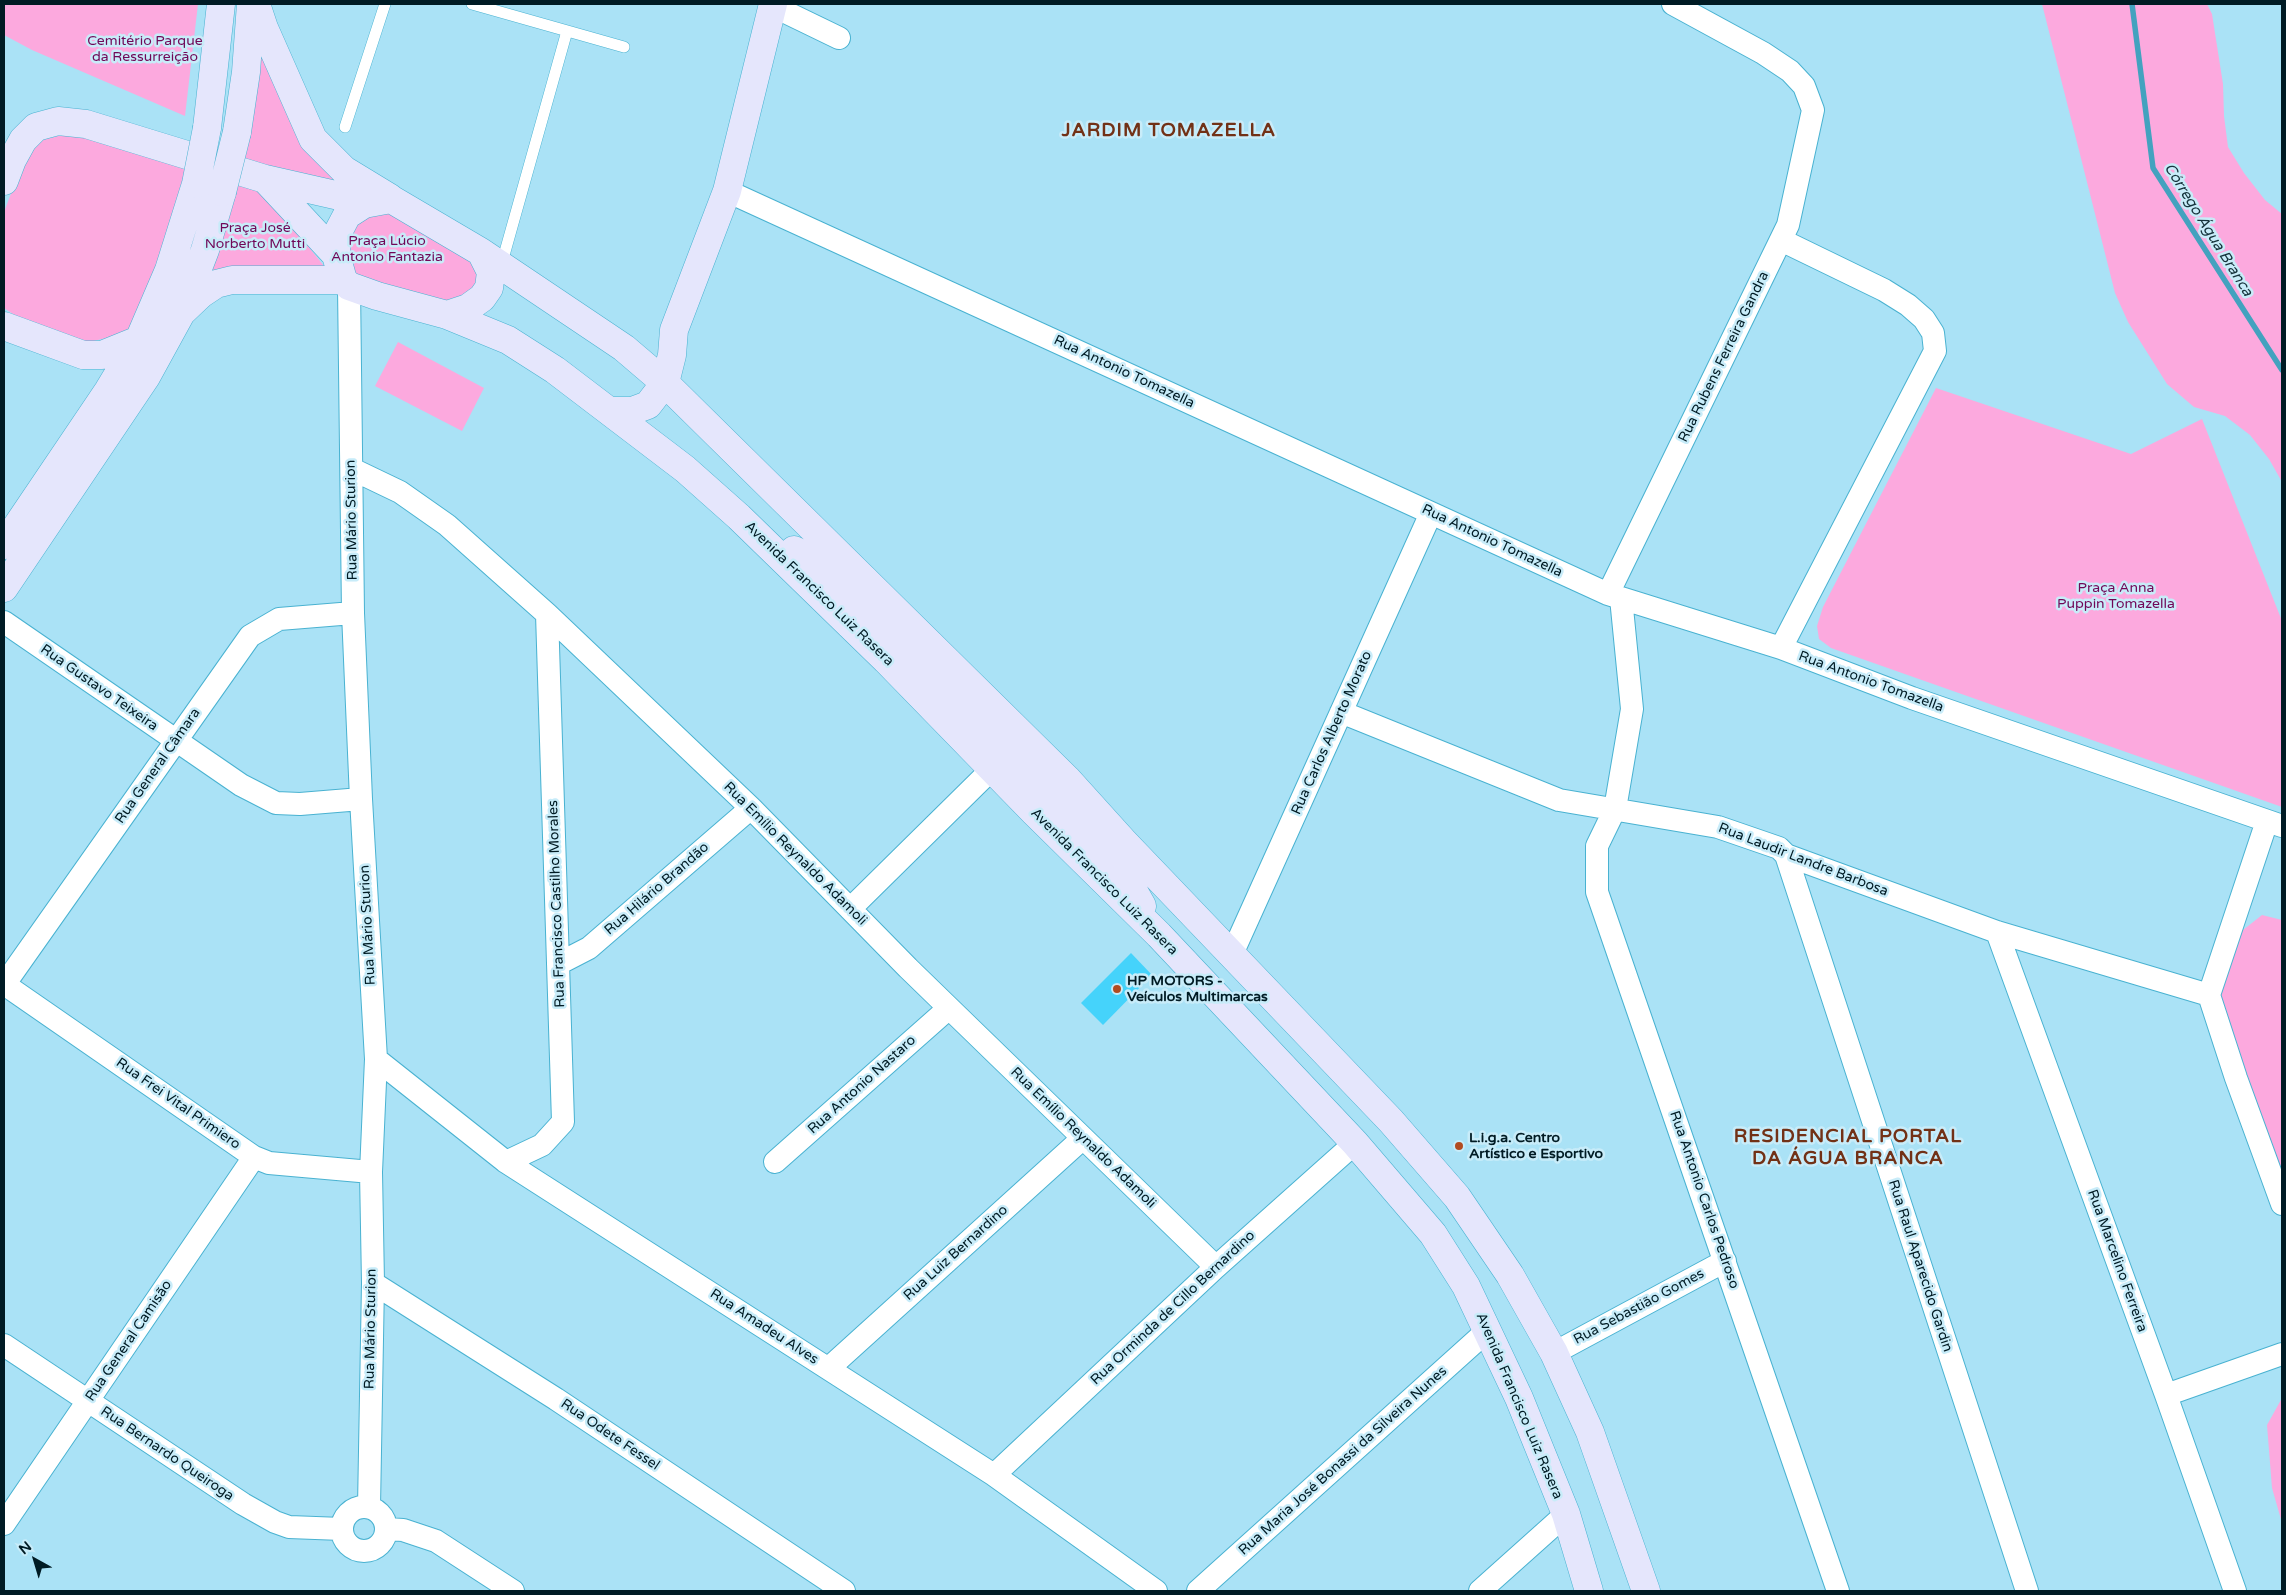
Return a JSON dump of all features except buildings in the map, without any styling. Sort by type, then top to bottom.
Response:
[{"type":"street","points":[[6,538],[108,391],[139,340],[169,270],[196,184],[207,128],[221,4]]},
{"type":"street","points":[[4,588],[146,377],[180,315],[205,250],[237,132],[246,72],[251,4]]},
{"type":"street","points":[[256,4],[264,28],[313,139],[344,170],[385,199],[491,259],[624,348],[664,383],[1067,779],[1123,841],[1391,1121],[1457,1197],[1510,1275],[1554,1353],[1590,1432],[1646,1591]]},
{"type":"street","name":"Rua Rubens Ferreira Gandra","points":[[1615,596],[1788,225],[1813,110],[1804,86],[1790,70],[1764,53],[1673,4]]},
{"type":"street","points":[[611,411],[632,411],[648,405],[664,383],[672,355],[674,330],[727,191],[773,5],[839,38]]},
{"type":"street","points":[[4,181],[12,160],[23,140],[36,127],[58,121],[86,124],[265,179],[344,197],[385,199]]},
{"type":"street","points":[[265,179],[343,274]]},
{"type":"street","name":"Rua Antonio Tomazella","points":[[727,191],[1615,596],[1781,648],[1912,698],[2275,824]]},
{"type":"street","points":[[343,274],[337,234],[347,215],[364,204],[385,199]]},
{"type":"street","points":[[1781,240],[1884,290],[1908,305],[1924,319],[1933,333],[1935,351],[1781,648]]},
{"type":"street","points":[[447,314],[468,308],[482,298],[489,288],[491,259]]},
{"type":"street","points":[[180,315],[200,294],[216,284],[232,280],[343,274]]},
{"type":"street","name":"Avenida Francisco Luiz Rasera","points":[[343,274],[377,296],[447,314],[508,340],[555,370],[685,469],[739,517],[886,660],[992,769],[1159,935],[1355,1144],[1433,1234],[1466,1286],[1519,1398],[1566,1514],[1589,1591]]},
{"type":"street","name":"Rua Mário Sturion","points":[[343,274],[350,342],[354,613],[361,799],[376,1059],[371,1172],[372,1284],[369,1507]]},
{"type":"street","name":"Rua Mário Sturion","points":[[350,342],[355,324],[362,312],[377,296]]},
{"type":"street","points":[[4,327],[83,356],[94,366],[108,391]]},
{"type":"street","points":[[624,348],[643,348],[659,342],[674,330]]},
{"type":"street","points":[[83,356],[102,355],[139,340]]},
{"type":"street","name":"Rua Emílio Reynaldo Adamoli","points":[[352,469],[400,492],[447,525],[547,614],[751,808],[949,1008],[1216,1267]]},
{"type":"street","name":"Rua Carlos Alberto Morato","points":[[1232,954],[1431,513]]},
{"type":"street","points":[[739,517],[810,559],[901,645],[1120,869],[1159,935]]},
{"type":"street","name":"Rua Antonio Carlos Pedroso","points":[[1615,596],[1632,709],[1614,809],[1598,846],[1597,892],[1838,1591]]},
{"type":"street","name":"Rua General Câmara","points":[[4,985],[250,636],[280,619],[354,613]]},
{"type":"street","name":"Rua Francisco Castilho Morales","points":[[506,1162],[542,1145],[563,1122],[547,614]]},
{"type":"street","name":"Rua Gustavo Teixeira","points":[[4,622],[241,785],[276,803],[300,804],[361,799]]},
{"type":"street","name":"Rua Laudir Landre Barbosa","points":[[1342,712],[1559,800],[1718,827],[1779,848],[1786,855],[1997,932],[2209,995]]},
{"type":"street","points":[[850,908],[992,769]]},
{"type":"street","name":"Rua Hilário Brandão","points":[[558,964],[589,948],[751,808]]},
{"type":"street","points":[[2275,824],[2209,995],[2236,1078],[2282,1204]]},
{"type":"street","name":"Rua Raul Aparecido Gardin","points":[[1786,855],[2027,1591]]},
{"type":"street","name":"Rua Marcelino Ferreira","points":[[1997,932],[2166,1395],[2235,1591]]},
{"type":"street","name":"Rua Frei Vital Primiero","points":[[4,985],[254,1157],[269,1163],[371,1172]]},
{"type":"street","name":"Rua Antonio Nastaro","points":[[775,1162],[949,1008]]},
{"type":"street","name":"Rua Amadeu Alves","points":[[376,1059],[506,1162],[994,1474],[1156,1591]]},
{"type":"street","name":"Rua Luiz Bernardino","points":[[828,1368],[1083,1138]]},
{"type":"street","name":"Rua Orminda de Cillo Bernardino","points":[[994,1474],[1216,1267],[1355,1144]]},
{"type":"street","name":"Rua General Camisão","points":[[4,1524],[254,1157]]},
{"type":"street","points":[[1433,1234],[1450,1214],[1457,1197]]},
{"type":"street","name":"Rua Sebastião Gomes","points":[[1554,1353],[1725,1261]]},
{"type":"street","points":[[1466,1286],[1482,1273],[1495,1270],[1510,1275]]},
{"type":"street","name":"Rua Odete Fessel","points":[[372,1284],[556,1399],[844,1591]]},
{"type":"street","name":"Rua Maria José Bonassi da Silveira Nunes","points":[[1198,1591],[1488,1330]]},
{"type":"street","name":"Rua Bernardo Queiroga","points":[[4,1345],[243,1504],[275,1522],[289,1527],[342,1529]]},
{"type":"street","points":[[2166,1395],[2282,1354]]},
{"type":"street","points":[[369,1507],[382,1515],[387,1529],[381,1544],[375,1549],[360,1552],[347,1544],[342,1529],[344,1521],[353,1510],[369,1507]]},
{"type":"street","points":[[1480,1591],[1566,1514]]},
{"type":"street","points":[[387,1529],[404,1530],[436,1542],[514,1591]]},
{"type":"lane","points":[[345,127],[385,4]]},
{"type":"lane","points":[[472,4],[624,47]]},
{"type":"lane","points":[[491,259],[567,31]]},
{"type":"green space","name":"Cemitério Parque da Ressurreição","points":[[4,4],[198,4],[185,116],[32,50],[4,35]]},
{"type":"green space","points":[[2042,4],[2207,4],[2212,14],[2223,84],[2224,116],[2228,147],[2244,173],[2265,200],[2282,214],[2282,482],[2269,459],[2250,435],[2225,416],[2194,407],[2167,384],[2128,322],[2115,293]]},
{"type":"green space","points":[[258,39],[359,187],[239,161]]},
{"type":"green space","points":[[73,132],[191,166],[132,332],[85,343],[26,323],[4,308],[4,212],[26,154],[43,140]]},
{"type":"green space","name":"Praça José Norberto Mutti","points":[[235,179],[263,190],[328,271],[199,285]]},
{"type":"green space","name":"Praça Lúcio Antonio Fantazia","points":[[386,208],[471,256],[481,271],[479,289],[462,298],[442,303],[350,273],[345,236],[357,221]]},
{"type":"green space","points":[[398,342],[484,388],[462,431],[375,386]]},
{"type":"green space","name":"Praça Anna Puppin Tomazella","points":[[1936,388],[2131,454],[2202,419],[2282,621],[2282,807],[1831,648],[1819,639],[1817,626],[1823,607]]},
{"type":"green space","points":[[2262,915],[2282,920],[2282,1212],[2217,989],[2238,934]]},
{"type":"green space","points":[[2282,1398],[2282,1523],[2272,1488],[2267,1425]]},
{"type":"waterway","name":"Córrego Água Branca","points":[[2132,4],[2153,168],[2282,370]]},
{"type":"place","name":"HP MOTORS - Veículos Multimarcas","points":[[1117,989]]},
{"type":"place","name":"L.i.g.a. Centro Artístico e Esportivo","points":[[1459,1146]]},
{"type":"district","name":"JARDIM TOMAZELLA","points":[[1169,131]]},
{"type":"district","name":"RESIDENCIAL PORTAL DA ÁGUA BRANCA","points":[[1848,1148]]}]
